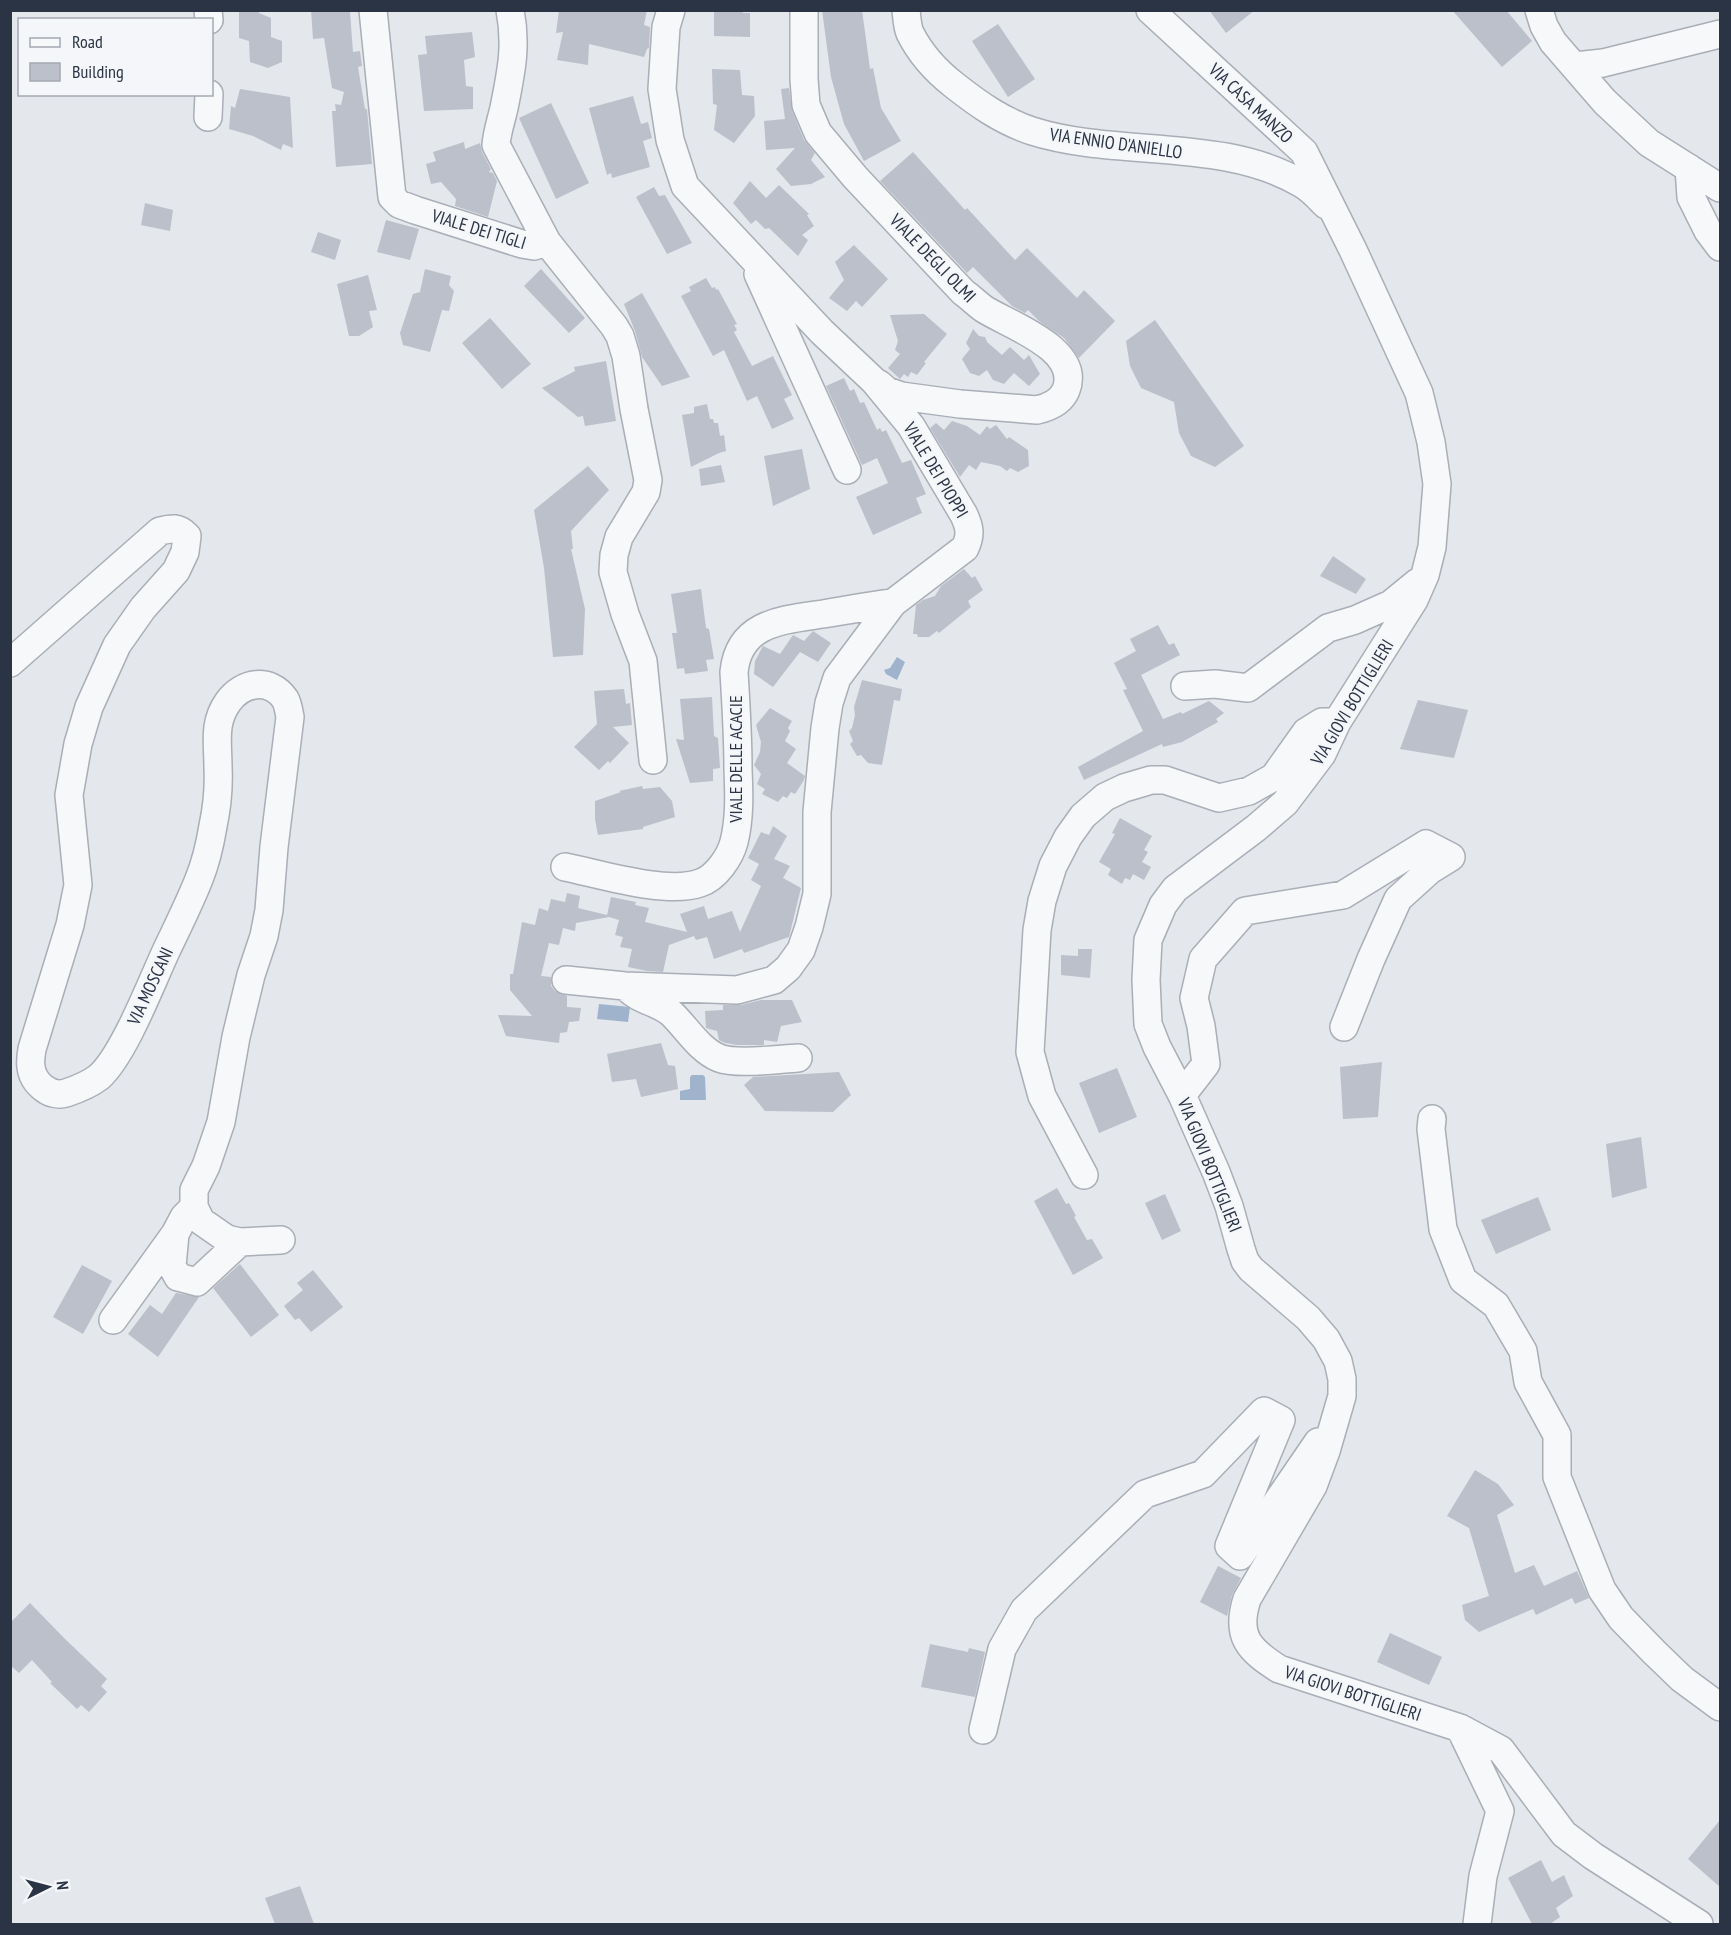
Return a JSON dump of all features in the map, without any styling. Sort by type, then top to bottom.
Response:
[{"type":"street","name":"VIALE DEI TIGLI","points":[[373,10],[392,198],[399,204],[415,210],[534,246],[547,242],[496,145],[515,47],[510,10]]},
{"type":"street","name":"VIALE DEI PIOPPI","points":[[566,980],[625,986],[737,990],[774,980],[788,968],[801,950],[817,894],[818,812],[829,703],[837,678],[893,603],[965,548],[971,536],[964,514],[911,426],[874,381],[822,332],[685,186],[670,140],[662,89],[666,27],[670,10]]},
{"type":"street","name":"VIALE DEGLI OLMI","points":[[804,10],[806,105],[818,133],[855,177],[963,291],[983,308],[1055,350],[1067,370],[1069,382],[1065,393],[1049,407],[1021,410],[901,396],[888,391],[874,381]]},
{"type":"street","name":"VIA ENNIO D'ANIELLO","points":[[906,10],[909,31],[925,57],[946,79],[1005,121],[1032,131],[1066,139],[1221,157],[1253,163],[1305,185],[1332,210]]},
{"type":"street","name":"VIA CASA MANZO","points":[[1150,10],[1304,152],[1332,210]]},
{"type":"street","points":[[1539,10],[1544,26],[1553,42],[1605,102],[1648,143],[1720,188]]},
{"type":"street","points":[[1575,66],[1603,63],[1720,34]]},
{"type":"street","points":[[1689,168],[1690,197],[1708,231],[1720,247]]},
{"type":"street","name":"VIA GIOVI BOTTIGLIERI","points":[[1332,210],[1419,393],[1431,442],[1437,484],[1432,547],[1425,575],[1414,600],[1337,722],[1322,754],[1285,803],[1256,828],[1175,889],[1154,922],[1148,940],[1146,960],[1148,1024],[1157,1047],[1182,1095],[1230,1206],[1245,1261],[1308,1318],[1326,1339],[1338,1360],[1342,1379],[1342,1396],[1338,1414],[1312,1486],[1247,1599],[1243,1613],[1244,1635],[1255,1652],[1279,1669],[1460,1728],[1501,1750],[1564,1834],[1699,1924]]},
{"type":"street","points":[[547,242],[614,326],[624,346],[648,480],[646,492],[619,537],[614,555],[613,572],[625,614],[643,660],[653,760]]},
{"type":"street","points":[[750,256],[847,470]]},
{"type":"street","name":"VIA MOSCANI","points":[[10,663],[160,531],[171,528],[181,530],[186,536],[186,552],[176,571],[143,608],[117,645],[89,707],[78,744],[69,795],[78,885],[70,925],[32,1049],[30,1066],[33,1078],[41,1086],[50,1092],[62,1094],[88,1084],[107,1068],[125,1039],[199,879],[208,852],[218,795],[218,719],[229,700],[249,684],[275,690],[286,700],[290,717],[274,847],[269,910],[236,1037],[221,1122],[206,1166],[194,1190],[194,1207]]},
{"type":"street","points":[[1185,686],[1215,684],[1248,688],[1328,628],[1355,620],[1391,603],[1425,575]]},
{"type":"street","name":"VIALE DELLE ACACIE","points":[[565,867],[671,887],[703,883],[728,856],[736,827],[739,801],[734,672],[738,654],[746,640],[756,631],[783,620],[893,603]]},
{"type":"street","points":[[1084,1175],[1042,1096],[1030,1052],[1040,911],[1053,866],[1068,837],[1083,816],[1105,797],[1124,788],[1151,780],[1165,780],[1219,798],[1249,791],[1274,777],[1306,732],[1322,722],[1337,722]]},
{"type":"street","points":[[1182,1095],[1206,1064],[1201,1026],[1194,998],[1203,959],[1245,911],[1343,895],[1426,844],[1451,857],[1430,870],[1398,899],[1344,1027]]},
{"type":"street","name":"VIALE DEI PIOPPI","points":[[625,986],[635,996],[671,1013],[718,1058],[733,1061],[798,1058]]},
{"type":"street","points":[[1432,1119],[1431,1129],[1443,1229],[1462,1280],[1496,1305],[1523,1351],[1528,1382],[1557,1435],[1557,1477],[1602,1590],[1620,1618],[1653,1652],[1682,1679],[1720,1707]]},
{"type":"street","points":[[113,1320],[175,1234],[184,1217],[194,1207],[201,1221],[227,1239],[240,1242],[281,1240]]},
{"type":"street","points":[[175,1234],[172,1266],[178,1277],[197,1282],[240,1242]]},
{"type":"street","points":[[983,1730],[1002,1649],[1024,1610],[1145,1494],[1203,1474],[1264,1411],[1281,1420],[1229,1546],[1240,1556],[1338,1414]]},
{"type":"street","points":[[1460,1728],[1500,1811],[1484,1876],[1477,1924]]},
{"type":"water","points":[[897,657],[905,662],[897,680],[886,674],[884,670],[890,668]]},
{"type":"water","points":[[599,1004],[630,1007],[628,1022],[597,1019]]},
{"type":"water","points":[[692,1075],[705,1077],[706,1100],[680,1100],[680,1091],[690,1089]]},
{"type":"building","points":[[239,10],[259,10],[259,13],[271,18],[271,37],[282,41],[282,62],[268,68],[250,62],[249,41],[239,38]]},
{"type":"building","points":[[311,10],[350,12],[353,52],[360,51],[362,66],[358,67],[365,109],[367,109],[372,164],[336,167],[332,111],[336,111],[335,104],[341,105],[344,92],[332,88],[324,38],[313,39]]},
{"type":"building","points":[[559,10],[647,10],[644,25],[650,27],[649,48],[644,57],[589,44],[588,65],[557,60],[563,32],[556,33]]},
{"type":"building","points":[[714,10],[743,10],[743,13],[750,13],[750,37],[714,36]]},
{"type":"building","points":[[822,10],[862,10],[870,69],[873,68],[881,108],[901,141],[864,161],[844,124],[831,77]]},
{"type":"building","points":[[1209,10],[1255,10],[1226,33]]},
{"type":"building","points":[[1452,10],[1506,10],[1532,41],[1502,67]]},
{"type":"building","points":[[998,24],[1035,79],[1008,97],[972,41]]},
{"type":"building","points":[[472,32],[475,57],[464,60],[466,86],[473,87],[473,109],[424,111],[418,55],[427,54],[425,36]]},
{"type":"building","points":[[712,69],[740,70],[742,95],[754,96],[755,116],[734,143],[714,130],[717,105],[713,104]]},
{"type":"building","points":[[789,88],[792,111],[804,140],[815,153],[811,160],[825,177],[811,184],[791,186],[776,169],[795,148],[766,150],[764,121],[785,119],[781,89]]},
{"type":"building","points":[[240,89],[290,97],[293,148],[283,144],[281,150],[253,136],[229,129],[231,106],[235,108]]},
{"type":"building","points":[[633,96],[641,124],[648,122],[652,138],[643,141],[650,167],[612,178],[611,173],[607,175],[589,108]]},
{"type":"building","points":[[551,103],[589,183],[556,199],[519,118]]},
{"type":"building","points":[[464,142],[465,149],[480,143],[491,169],[489,172],[493,173],[497,181],[488,217],[455,206],[456,199],[441,182],[431,184],[426,164],[436,161],[433,152]]},
{"type":"building","points":[[913,152],[965,210],[967,208],[1015,260],[1027,248],[1077,298],[1084,290],[1115,321],[1079,358],[1064,338],[1039,321],[1028,310],[1025,313],[1012,306],[973,267],[967,273],[880,181]]},
{"type":"building","points":[[750,181],[766,198],[779,185],[809,214],[807,215],[814,226],[802,235],[808,240],[798,256],[769,228],[765,229],[756,220],[751,224],[733,203]]},
{"type":"building","points":[[654,187],[659,196],[665,195],[692,243],[667,254],[636,197]]},
{"type":"building","points":[[145,203],[173,210],[170,231],[141,225]]},
{"type":"building","points":[[386,220],[419,229],[410,260],[377,252]]},
{"type":"building","points":[[318,232],[341,240],[335,260],[311,252]]},
{"type":"building","points":[[854,245],[888,279],[862,307],[856,301],[847,311],[829,298],[844,280],[835,262]]},
{"type":"building","points":[[425,269],[451,276],[449,285],[454,291],[449,311],[442,310],[430,352],[403,345],[400,333],[413,294],[420,292]]},
{"type":"building","points":[[541,269],[585,318],[569,333],[524,286]]},
{"type":"building","points":[[368,275],[377,310],[369,311],[373,327],[359,336],[349,336],[337,284]]},
{"type":"building","points":[[706,278],[712,288],[718,289],[737,324],[734,325],[737,330],[734,332],[752,366],[773,356],[792,395],[784,399],[794,419],[772,429],[757,396],[747,401],[724,350],[713,356],[681,296],[691,291],[689,287]]},
{"type":"building","points":[[642,293],[690,377],[662,386],[642,357],[624,304]]},
{"type":"building","points":[[924,314],[947,334],[924,362],[926,363],[917,375],[911,372],[908,377],[904,374],[900,379],[888,368],[900,354],[895,350],[898,341],[890,315]]},
{"type":"building","points":[[490,318],[531,364],[502,389],[462,343]]},
{"type":"building","points":[[1155,320],[1244,446],[1215,467],[1191,456],[1179,433],[1174,402],[1141,388],[1130,366],[1126,341]]},
{"type":"building","points":[[973,329],[979,336],[985,337],[987,342],[1002,355],[1010,347],[1024,360],[1029,355],[1040,374],[1029,386],[1014,373],[1004,384],[993,380],[987,370],[979,376],[970,373],[962,359],[970,349],[966,343]]},
{"type":"building","points":[[606,361],[616,421],[585,426],[583,416],[578,417],[542,388],[575,371],[574,367]]},
{"type":"building","points":[[844,378],[850,391],[854,389],[860,403],[864,402],[877,430],[880,428],[882,432],[886,430],[902,463],[911,460],[926,494],[916,498],[922,513],[873,535],[856,497],[888,483],[877,458],[862,465],[826,386]]},
{"type":"building","points":[[707,404],[710,419],[718,423],[720,436],[724,435],[726,451],[691,467],[682,415],[694,413],[694,407]]},
{"type":"building","points":[[952,421],[967,426],[980,435],[987,426],[990,429],[996,425],[1007,439],[1009,437],[1028,450],[1029,466],[1018,472],[1010,468],[1007,471],[1000,466],[981,462],[976,470],[969,465],[960,477],[930,428],[936,423],[944,430]]},
{"type":"building","points":[[802,449],[810,489],[773,506],[764,456]]},
{"type":"building","points":[[721,465],[725,482],[701,486],[699,469]]},
{"type":"building","points":[[588,466],[609,490],[571,531],[573,549],[571,549],[585,609],[583,655],[553,657],[544,568],[534,510]]},
{"type":"building","points":[[1333,556],[1366,579],[1356,594],[1320,576]]},
{"type":"building","points":[[964,569],[972,578],[975,576],[983,590],[968,601],[971,607],[939,633],[937,631],[929,637],[918,637],[917,634],[913,634],[916,605],[935,596],[941,586]]},
{"type":"building","points":[[701,589],[706,628],[709,629],[714,659],[706,660],[708,671],[685,674],[684,668],[677,669],[672,633],[677,633],[671,594]]},
{"type":"building","points":[[1158,625],[1169,645],[1174,643],[1180,655],[1141,675],[1163,719],[1181,712],[1182,714],[1209,701],[1224,713],[1216,719],[1218,722],[1182,742],[1163,747],[1162,744],[1084,780],[1078,767],[1143,731],[1123,690],[1127,689],[1114,663],[1136,651],[1130,639]]},
{"type":"building","points":[[813,631],[831,643],[818,662],[800,652],[773,687],[754,674],[755,661],[763,646],[780,654],[793,635],[804,641]]},
{"type":"building","points":[[862,680],[902,689],[900,701],[894,700],[882,765],[868,763],[861,755],[857,756],[850,744],[853,741],[849,731],[852,728],[854,707]]},
{"type":"building","points":[[624,689],[626,704],[630,703],[632,725],[613,727],[629,743],[610,763],[608,761],[599,770],[574,747],[597,724],[594,691]]},
{"type":"building","points":[[712,697],[714,736],[718,738],[720,768],[713,769],[713,781],[690,783],[676,739],[684,740],[680,699]]},
{"type":"building","points":[[1418,700],[1468,710],[1454,758],[1400,749]]},
{"type":"building","points":[[770,708],[792,721],[785,741],[796,749],[787,763],[805,776],[795,794],[791,792],[787,798],[783,796],[778,802],[762,794],[765,789],[757,784],[761,774],[754,765],[760,752],[761,742],[756,725]]},
{"type":"building","points":[[642,786],[643,789],[660,787],[672,801],[675,817],[643,827],[643,829],[598,835],[595,801],[621,792],[619,791]]},
{"type":"building","points":[[1120,818],[1152,836],[1144,850],[1148,852],[1142,862],[1151,867],[1144,880],[1133,874],[1130,880],[1125,878],[1122,884],[1108,875],[1111,869],[1099,862],[1115,834],[1112,833]]},
{"type":"building","points":[[773,826],[787,836],[774,859],[790,866],[783,878],[801,888],[789,937],[744,953],[742,949],[714,959],[707,937],[696,940],[694,936],[669,945],[663,972],[647,971],[628,967],[632,949],[620,947],[623,937],[615,935],[619,920],[609,917],[576,923],[575,931],[563,928],[559,945],[549,943],[541,976],[551,977],[551,986],[555,991],[567,996],[567,1007],[581,1008],[579,1021],[569,1022],[567,1032],[560,1033],[559,1043],[506,1036],[498,1015],[532,1016],[510,990],[510,974],[513,974],[522,922],[535,925],[539,908],[548,911],[551,899],[565,902],[567,893],[580,896],[578,908],[607,915],[611,897],[636,902],[635,905],[649,908],[645,922],[687,932],[680,914],[704,906],[708,919],[732,911],[740,932],[761,886],[751,880],[759,864],[748,858],[761,832],[769,835]]},
{"type":"building","points":[[1078,949],[1092,949],[1090,978],[1061,975],[1061,955],[1078,956]]},
{"type":"building","points":[[761,1000],[792,1000],[802,1022],[781,1026],[777,1042],[764,1040],[764,1045],[725,1043],[719,1040],[717,1031],[706,1028],[705,1011],[723,1010],[723,1005],[741,1005]]},
{"type":"building","points":[[661,1043],[668,1065],[675,1066],[678,1089],[641,1097],[636,1079],[612,1082],[607,1054]]},
{"type":"building","points":[[1382,1062],[1378,1117],[1343,1119],[1340,1067]]},
{"type":"building","points":[[1117,1068],[1137,1117],[1099,1133],[1079,1083]]},
{"type":"building","points":[[839,1072],[851,1095],[833,1112],[765,1111],[744,1085],[753,1077]]},
{"type":"building","points":[[1641,1137],[1647,1188],[1612,1198],[1606,1144]]},
{"type":"building","points":[[1057,1188],[1066,1204],[1069,1203],[1087,1240],[1092,1239],[1103,1258],[1073,1275],[1034,1201]]},
{"type":"building","points":[[1165,1194],[1181,1231],[1162,1240],[1145,1203]]},
{"type":"building","points":[[1538,1197],[1551,1230],[1496,1254],[1481,1220]]},
{"type":"building","points":[[240,1264],[279,1315],[251,1337],[213,1288]]},
{"type":"building","points":[[82,1265],[112,1281],[83,1334],[53,1317]]},
{"type":"building","points":[[313,1270],[343,1307],[311,1332],[299,1318],[295,1320],[284,1306],[303,1290],[297,1283]]},
{"type":"building","points":[[176,1293],[199,1297],[158,1357],[128,1334],[150,1305],[162,1314]]},
{"type":"building","points":[[1475,1470],[1498,1484],[1514,1505],[1497,1515],[1515,1573],[1534,1565],[1544,1586],[1577,1571],[1589,1598],[1575,1604],[1572,1598],[1536,1615],[1533,1609],[1479,1632],[1465,1620],[1462,1605],[1489,1596],[1469,1528],[1447,1516]]},
{"type":"building","points":[[1218,1566],[1241,1578],[1232,1595],[1227,1616],[1200,1602]]},
{"type":"building","points":[[30,1603],[107,1679],[101,1686],[107,1692],[89,1712],[81,1705],[77,1709],[50,1683],[52,1682],[32,1660],[19,1673],[10,1665],[10,1623]]},
{"type":"building","points":[[1390,1633],[1442,1657],[1429,1685],[1377,1662]]},
{"type":"building","points":[[930,1644],[968,1652],[969,1648],[985,1652],[975,1697],[921,1687]]},
{"type":"building","points":[[1720,1820],[1720,1887],[1688,1859]]},
{"type":"building","points":[[1541,1860],[1552,1882],[1564,1875],[1573,1896],[1556,1908],[1560,1917],[1550,1924],[1532,1924],[1508,1878]]},
{"type":"building","points":[[300,1886],[314,1924],[275,1924],[265,1898]]}]
